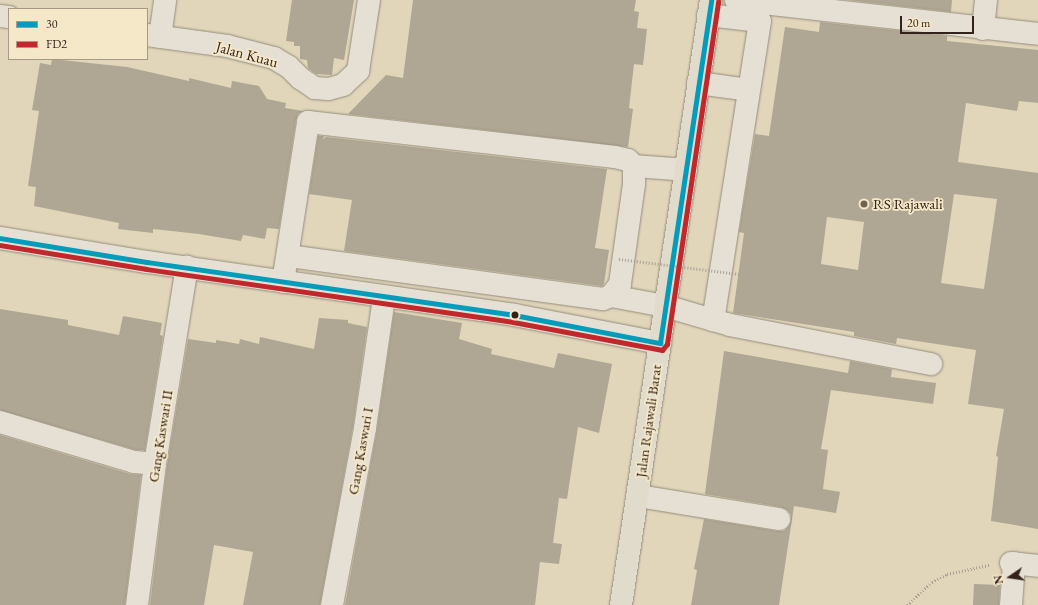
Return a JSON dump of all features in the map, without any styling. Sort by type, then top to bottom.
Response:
[{"type":"highway","name":"Jalan Rajawali Barat","points":[[621,605],[710,8]]},
{"type":"street","points":[[153,36],[165,0]]},
{"type":"street","name":"Jalan Kuau","points":[[153,36],[227,46],[274,58],[289,67],[300,78],[315,88],[329,89],[343,85],[358,71],[369,0]]},
{"type":"street","points":[[736,0],[1038,34]]},
{"type":"street","points":[[983,29],[986,0]]},
{"type":"street","points":[[710,8],[760,21],[713,320]]},
{"type":"street","points":[[698,83],[749,90]]},
{"type":"street","points":[[283,282],[308,122],[615,157],[628,160],[634,166],[686,170]]},
{"type":"street","points":[[611,296],[620,284],[634,184],[634,166]]},
{"type":"street","points":[[0,238],[283,282],[514,315],[660,343]]},
{"type":"street","points":[[288,256],[593,299],[603,299],[611,296],[665,306],[730,325],[931,364]]},
{"type":"street","name":"Gang Kaswari II","points":[[137,605],[154,464],[187,267]]},
{"type":"street","name":"Gang Kaswari I","points":[[332,605],[365,428],[384,296]]},
{"type":"street","points":[[0,422],[134,462],[154,464]]},
{"type":"street","points":[[638,496],[779,520]]},
{"type":"street","points":[[1011,605],[1013,563],[1038,566]]},
{"type":"path","points":[[619,259],[739,274]]},
{"type":"path","points":[[907,605],[932,582],[947,574],[982,565],[1013,563]]},
{"type":"building","points":[[292,0],[354,0],[344,60],[334,58],[332,75],[316,74],[308,68],[307,60],[300,59],[300,46],[294,46],[294,42],[286,41]]},
{"type":"building","points":[[413,0],[636,0],[634,11],[639,12],[637,28],[647,29],[643,65],[634,64],[629,108],[633,109],[628,147],[348,114],[386,75],[403,78]]},
{"type":"building","points":[[848,0],[952,0],[951,12]]},
{"type":"building","name":"RS Rajawali","points":[[820,22],[947,36],[947,41],[1038,50],[1038,103],[1019,101],[1017,111],[966,103],[958,162],[1038,173],[1038,529],[991,521],[998,457],[996,456],[1004,409],[968,404],[976,350],[897,338],[896,344],[854,336],[854,332],[733,313],[744,233],[739,232],[755,134],[769,136],[785,27],[819,32]],"holes":[[[954,194],[997,199],[984,289],[941,283]],[[827,217],[864,222],[858,270],[821,264]]]},
{"type":"building","points":[[52,60],[61,60],[127,67],[189,81],[189,78],[231,88],[232,81],[259,86],[267,99],[286,103],[285,108],[303,111],[298,114],[296,120],[279,229],[267,228],[265,239],[243,235],[241,241],[199,234],[153,229],[153,233],[118,229],[119,223],[34,206],[36,187],[28,186],[39,111],[32,110],[40,63],[51,65]]},
{"type":"building","points":[[318,136],[324,136],[323,139],[326,137],[607,169],[595,248],[609,250],[604,284],[602,286],[344,251],[352,200],[309,194]]},
{"type":"building","points":[[0,309],[68,320],[68,325],[119,335],[123,316],[162,323],[160,335],[163,336],[145,450],[136,450],[0,410]]},
{"type":"building","points":[[394,312],[462,323],[459,339],[492,349],[491,354],[554,368],[558,353],[612,364],[599,433],[578,427],[567,499],[559,498],[553,543],[562,544],[559,564],[540,562],[535,605],[345,605],[377,430]]},
{"type":"building","points":[[319,318],[348,320],[348,323],[367,327],[353,426],[320,605],[243,605],[253,552],[214,545],[204,605],[150,605],[167,466],[188,339],[216,343],[216,340],[239,344],[240,339],[259,344],[260,337],[314,349]]},
{"type":"building","points":[[724,351],[848,373],[850,361],[892,369],[891,377],[936,383],[933,404],[831,390],[821,449],[828,450],[823,489],[840,492],[836,513],[794,506],[779,605],[691,605],[697,570],[694,569],[704,519],[777,531],[784,531],[791,521],[791,514],[781,507],[705,494]]},
{"type":"building","points":[[0,435],[130,474],[141,475],[125,605],[0,605]]},
{"type":"building","points":[[974,584],[1000,585],[999,605],[973,605]]},
{"type":"transit line","name":"30","points":[[0,238],[147,262],[514,315],[660,343],[711,0]]},
{"type":"transit line","name":"FD2","points":[[0,245],[146,269],[513,322],[662,350],[667,344],[718,1]]},
{"type":"place","name":"RS Rajawali","points":[[864,204]]}]
